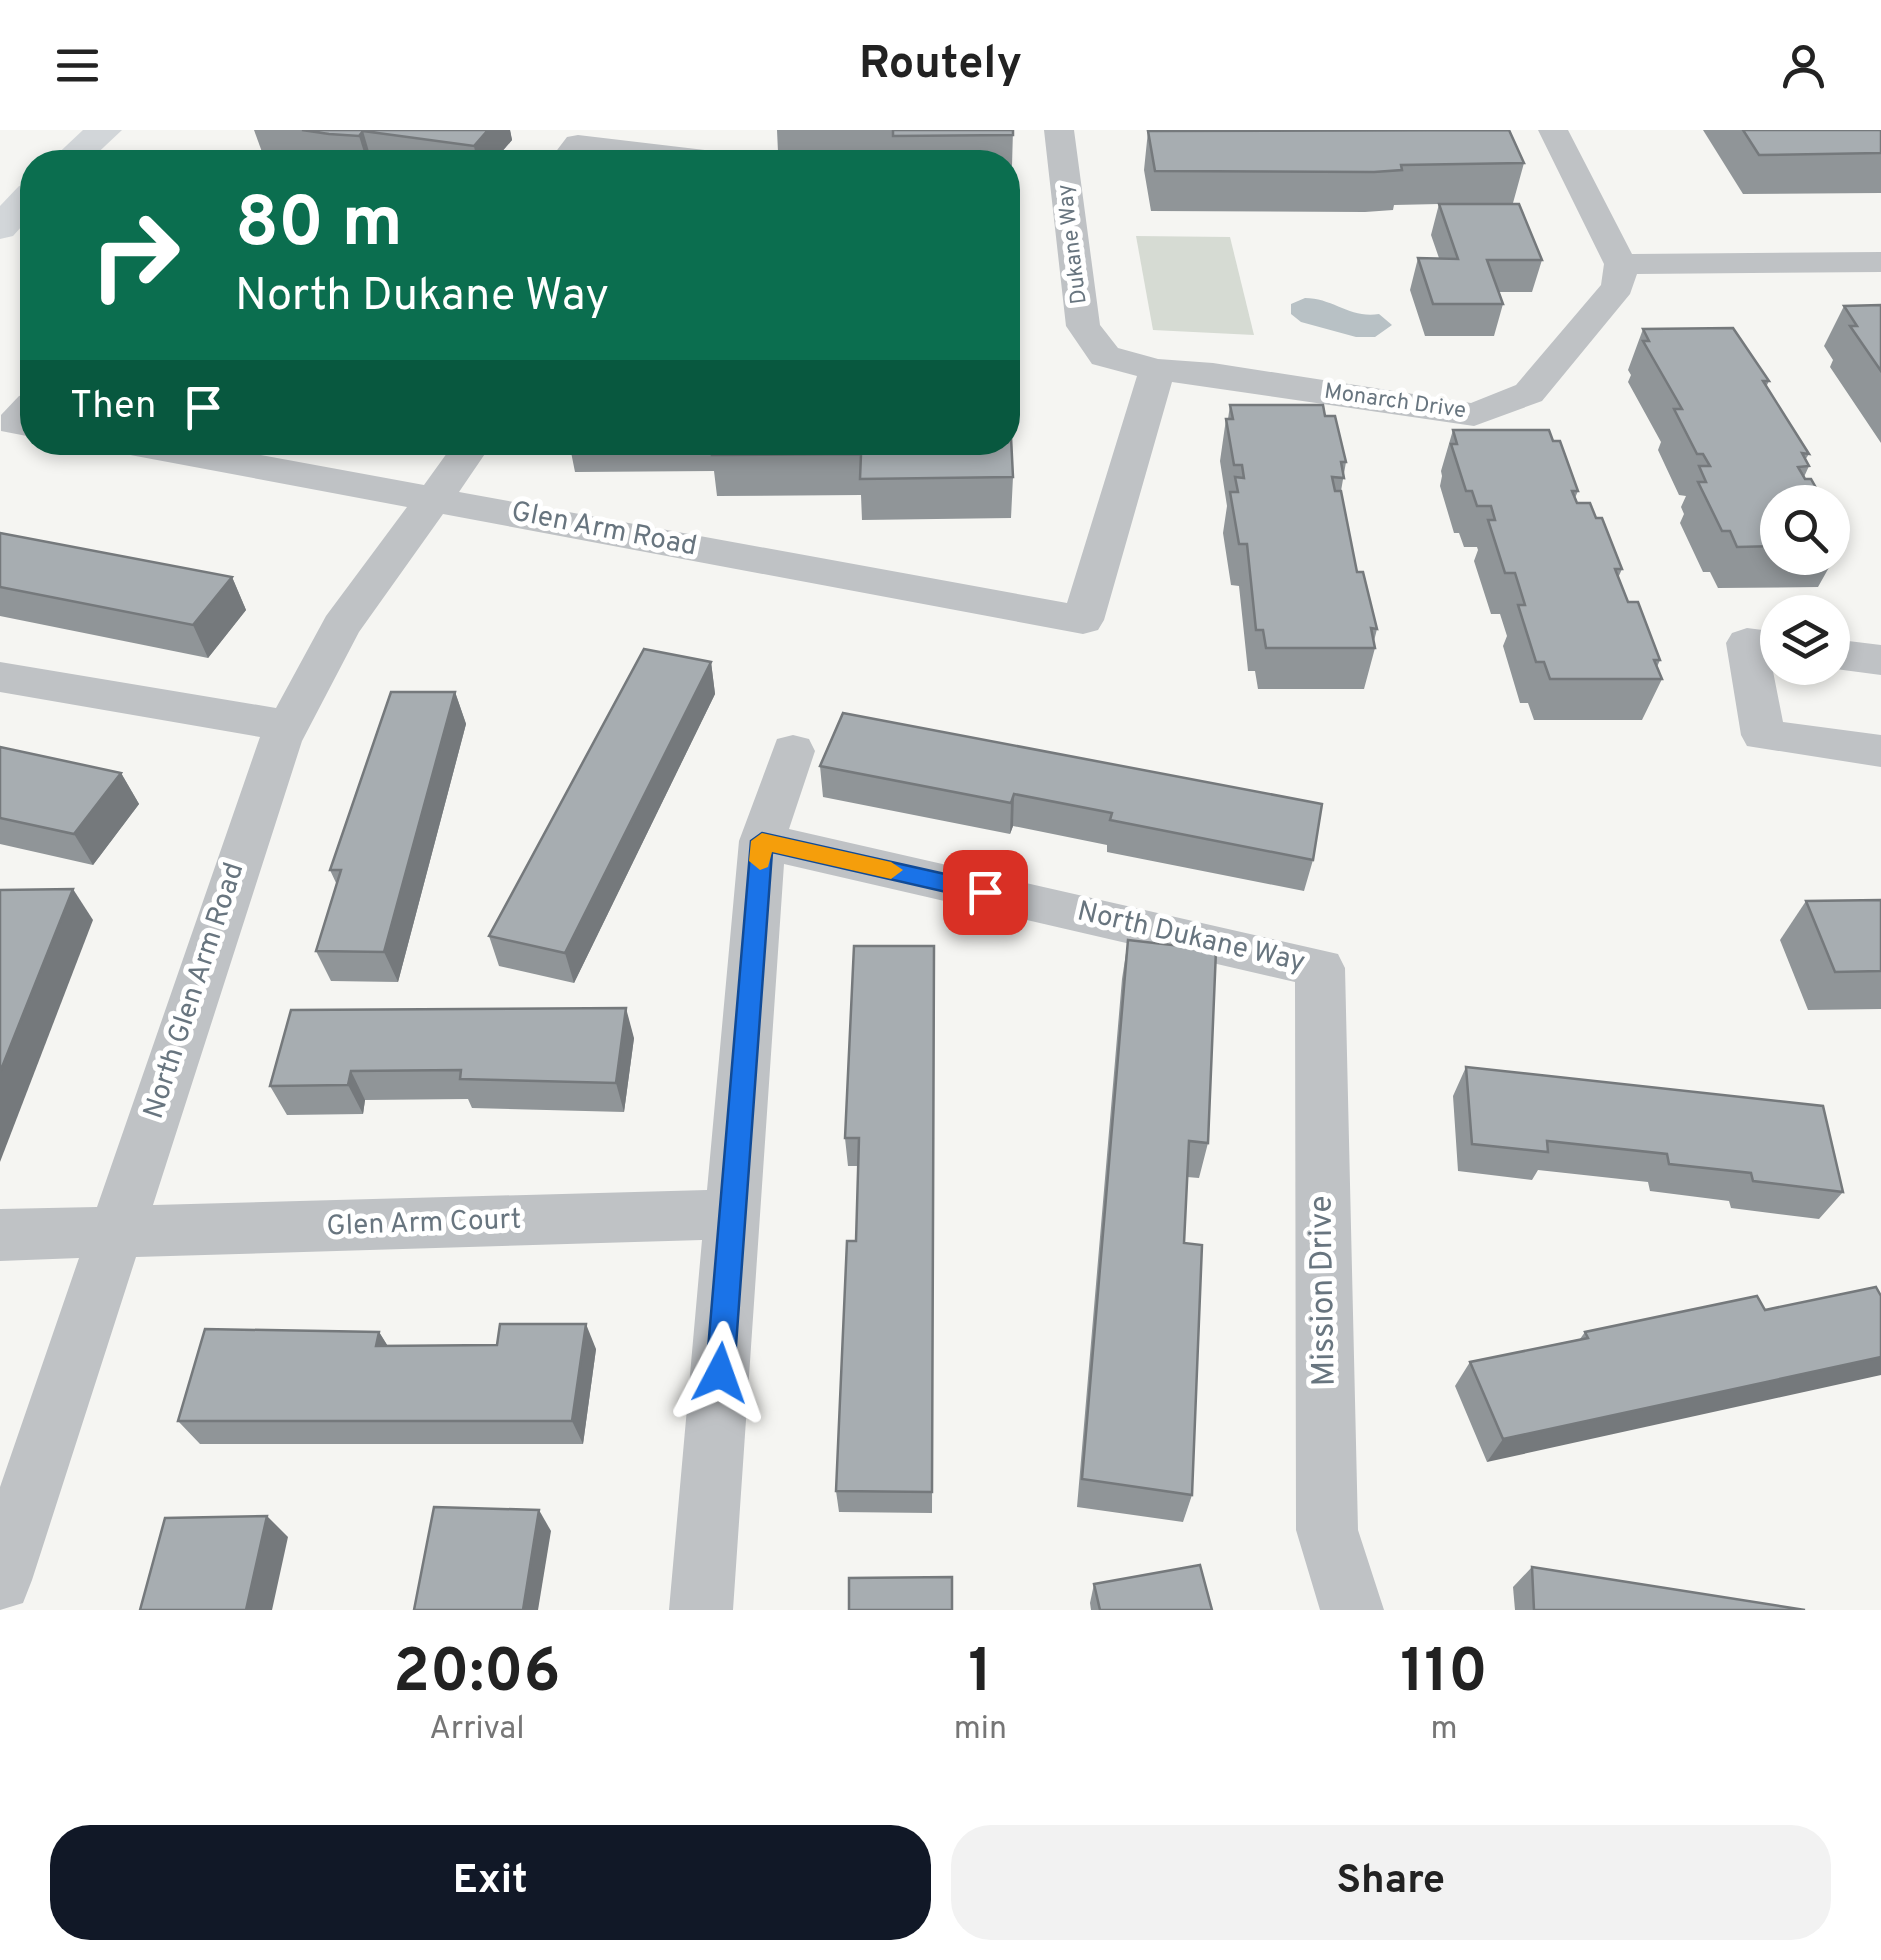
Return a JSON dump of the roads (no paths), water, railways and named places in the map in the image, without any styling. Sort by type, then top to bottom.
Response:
[{"type":"highway","points":[[81,150],[104,130]]},
{"type":"highway","points":[[0,228],[20,207]]},
{"type":"street","name":"Dukane Way","points":[[1059,130],[1082,326],[1105,356],[1157,370]]},
{"type":"street","points":[[1553,130],[1621,264],[1881,262]]},
{"type":"street","points":[[573,150],[578,144],[676,150]]},
{"type":"street","name":"Monarch Drive","points":[[1157,370],[1212,374],[1474,415],[1528,393],[1618,286],[1621,264]]},
{"type":"street","name":"Glen Arm Road","points":[[196,455],[1083,620],[1157,370]]},
{"type":"street","name":"North Glen Arm Road","points":[[0,1580],[287,726],[340,626],[466,455]]},
{"type":"street","points":[[1760,644],[1747,642],[1762,735],[1881,751]]},
{"type":"street","points":[[1850,656],[1881,660]]},
{"type":"street","points":[[0,678],[287,726]]},
{"type":"street","points":[[701,1610],[762,841],[794,751]]},
{"type":"street","name":"North Dukane Way","points":[[762,841],[1320,968]]},
{"type":"street","name":"Mission Drive","points":[[1320,968],[1327,1530],[1352,1610]]},
{"type":"street","name":"Glen Arm Court","points":[[0,1234],[733,1214]]}]
